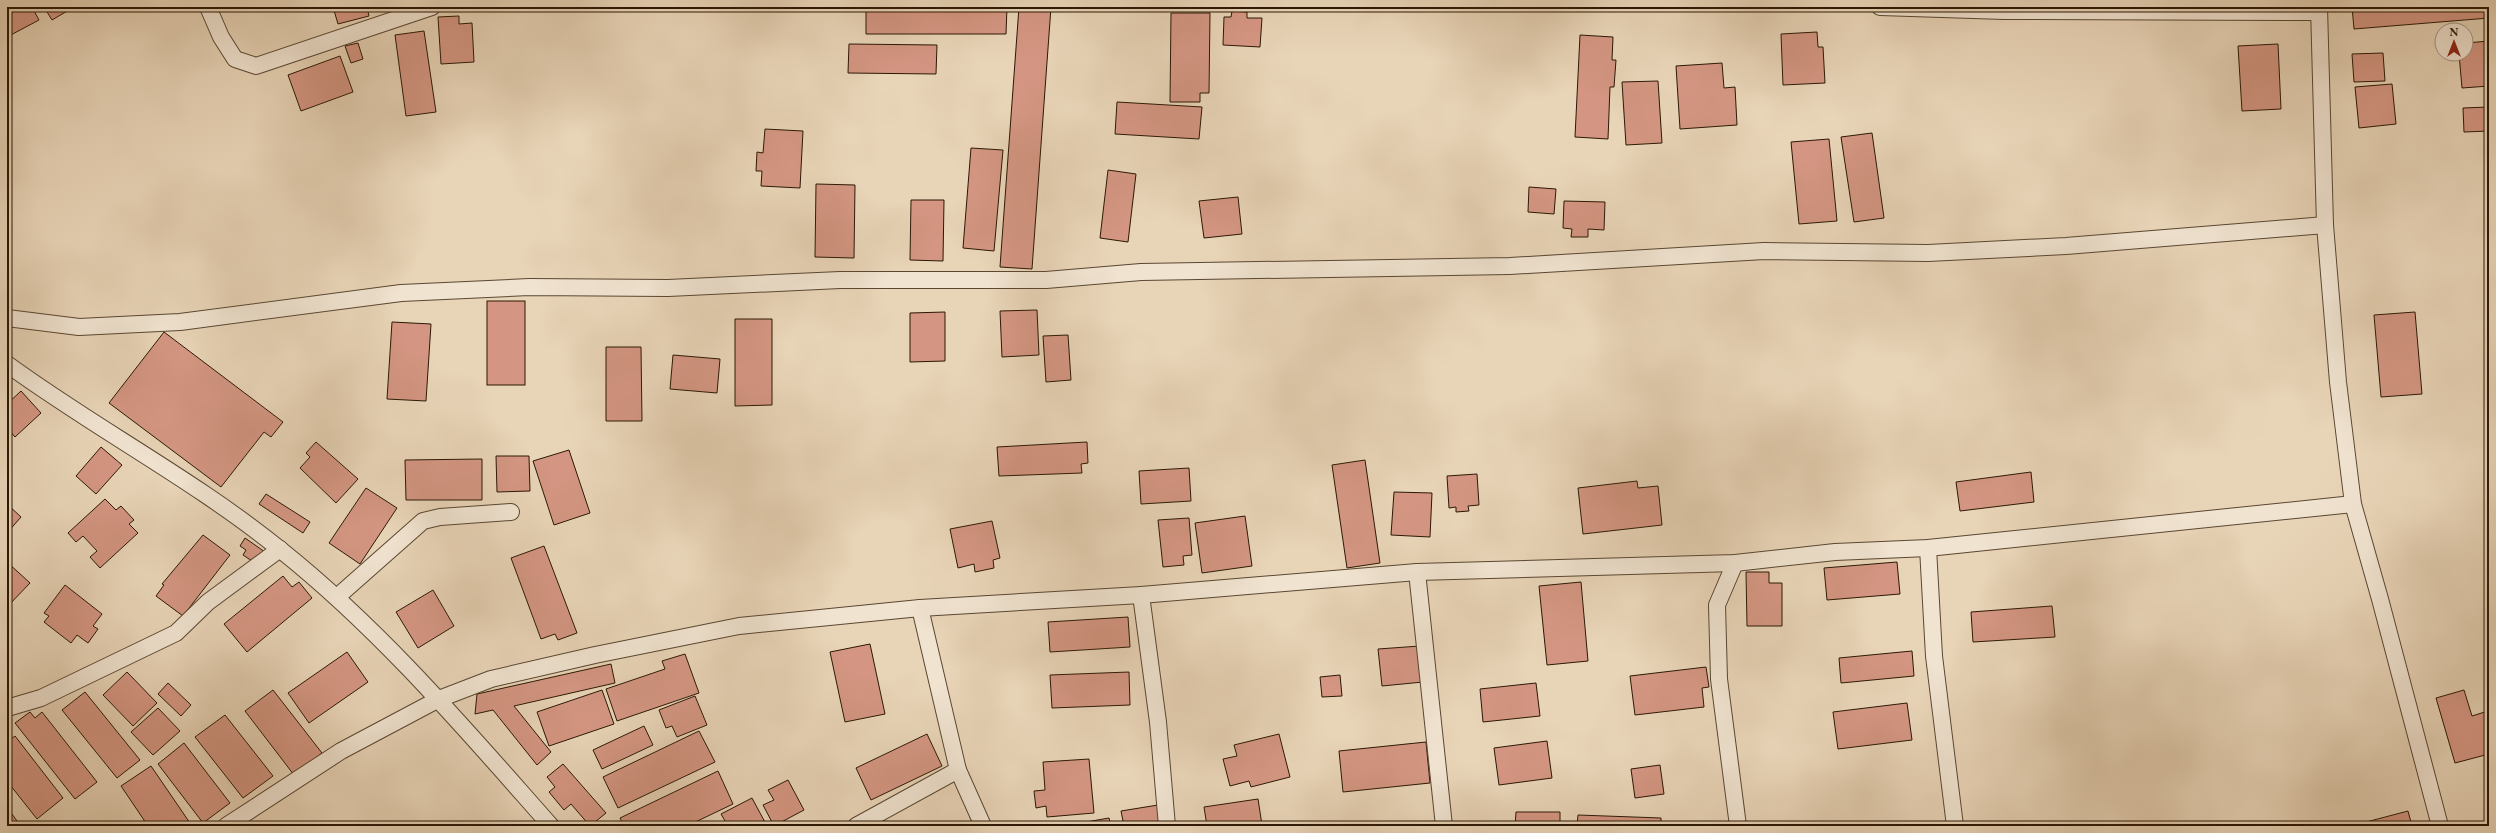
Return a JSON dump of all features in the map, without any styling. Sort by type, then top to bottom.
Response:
[{"type":"street","points":[[208,7],[221,37],[235,59],[256,66],[432,7]]},
{"type":"street","points":[[1880,7],[2004,11],[2319,10],[2324,225],[2338,382],[2353,504],[2380,599],[2440,826]]},
{"type":"street","points":[[7,318],[79,327],[180,322],[401,293],[529,287],[668,288],[840,280],[1046,280],[1141,272],[1510,266],[1764,251],[1928,253],[2066,246],[2324,225]]},
{"type":"street","points":[[8,367],[199,492],[280,549],[337,597],[439,699],[551,826]]},
{"type":"street","points":[[226,826],[341,751],[439,699],[491,679],[595,655],[739,626],[920,608],[1141,595],[1417,572],[1735,563],[1835,552],[1928,548],[2353,504]]},
{"type":"street","points":[[337,597],[423,521],[440,517],[511,512]]},
{"type":"street","points":[[1928,548],[1934,656],[1955,826]]},
{"type":"street","points":[[7,708],[41,698],[176,633],[208,602],[280,549]]},
{"type":"street","points":[[1735,563],[1716,605],[1719,679],[1738,826]]},
{"type":"street","points":[[1417,572],[1444,826]]},
{"type":"street","points":[[1141,595],[1158,722],[1167,826]]},
{"type":"street","points":[[920,608],[958,770],[983,826]]},
{"type":"street","points":[[856,826],[958,770]]},
{"type":"building","points":[[7,7],[32,7],[39,20],[7,37]]},
{"type":"building","points":[[44,7],[74,7],[52,20]]},
{"type":"building","points":[[333,7],[367,7],[369,16],[338,24]]},
{"type":"building","points":[[866,7],[1007,7],[1006,34],[866,34]]},
{"type":"building","points":[[1019,7],[1051,7],[1032,269],[1000,267]]},
{"type":"building","points":[[2352,7],[2489,7],[2489,18],[2354,29]]},
{"type":"building","points":[[1232,11],[1247,12],[1247,18],[1262,18],[1260,47],[1223,45],[1224,17],[1231,17]]},
{"type":"building","points":[[1171,13],[1210,13],[1209,93],[1200,93],[1200,102],[1170,102]]},
{"type":"building","points":[[459,16],[459,24],[472,23],[474,62],[441,64],[438,17]]},
{"type":"building","points":[[424,31],[436,112],[406,116],[395,35]]},
{"type":"building","points":[[1817,32],[1818,47],[1823,47],[1825,83],[1783,85],[1781,34]]},
{"type":"building","points":[[1580,35],[1613,37],[1612,60],[1616,60],[1614,87],[1610,87],[1608,139],[1575,137]]},
{"type":"building","points":[[2489,41],[2489,86],[2462,88],[2460,62],[2474,62],[2474,42]]},
{"type":"building","points":[[358,43],[363,59],[351,63],[345,46]]},
{"type":"building","points":[[849,44],[937,45],[936,74],[848,73]]},
{"type":"building","points":[[2278,44],[2281,109],[2242,111],[2238,46]]},
{"type":"building","points":[[2383,53],[2385,81],[2354,82],[2352,54]]},
{"type":"building","points":[[340,56],[353,92],[301,111],[288,75]]},
{"type":"building","points":[[1722,63],[1724,88],[1735,87],[1737,125],[1680,129],[1676,66]]},
{"type":"building","points":[[1658,81],[1662,143],[1626,145],[1622,82]]},
{"type":"building","points":[[2392,84],[2396,124],[2359,128],[2355,87]]},
{"type":"building","points":[[1117,102],[1202,107],[1199,139],[1115,134]]},
{"type":"building","points":[[2489,107],[2489,131],[2464,132],[2463,108]]},
{"type":"building","points":[[765,129],[803,131],[800,188],[761,186],[762,171],[756,171],[757,152],[763,153]]},
{"type":"building","points":[[1872,133],[1884,218],[1854,222],[1841,137]]},
{"type":"building","points":[[1829,139],[1837,221],[1799,224],[1791,142]]},
{"type":"building","points":[[971,148],[1003,150],[994,251],[963,248]]},
{"type":"building","points":[[1108,170],[1136,174],[1128,242],[1100,238]]},
{"type":"building","points":[[816,184],[855,185],[854,258],[815,257]]},
{"type":"building","points":[[1529,187],[1556,189],[1554,214],[1528,212]]},
{"type":"building","points":[[1238,197],[1242,234],[1204,238],[1199,201]]},
{"type":"building","points":[[911,200],[944,200],[943,261],[910,260]]},
{"type":"building","points":[[1564,201],[1605,202],[1604,230],[1588,229],[1588,237],[1571,237],[1572,229],[1563,228]]},
{"type":"building","points":[[487,301],[525,301],[525,385],[487,385]]},
{"type":"building","points":[[1037,310],[1039,355],[1002,357],[1000,311]]},
{"type":"building","points":[[945,312],[945,361],[910,362],[910,313]]},
{"type":"building","points":[[2415,312],[2422,394],[2381,397],[2374,315]]},
{"type":"building","points":[[735,319],[772,319],[772,405],[735,406]]},
{"type":"building","points":[[392,322],[431,324],[426,401],[387,399]]},
{"type":"building","points":[[164,332],[283,422],[271,437],[264,432],[221,487],[109,403]]},
{"type":"building","points":[[1068,335],[1071,380],[1046,382],[1043,336]]},
{"type":"building","points":[[606,347],[641,347],[642,421],[606,421]]},
{"type":"building","points":[[673,355],[720,359],[717,393],[670,389]]},
{"type":"building","points":[[21,391],[41,413],[15,437],[7,428],[7,404]]},
{"type":"building","points":[[316,442],[358,479],[336,503],[300,468],[310,457],[306,453]]},
{"type":"building","points":[[1087,442],[1088,463],[1081,464],[1082,473],[999,476],[997,447]]},
{"type":"building","points":[[101,447],[122,465],[96,494],[76,476]]},
{"type":"building","points":[[569,450],[590,513],[554,525],[533,461]]},
{"type":"building","points":[[496,456],[529,456],[530,491],[497,492]]},
{"type":"building","points":[[482,459],[482,500],[406,500],[405,460]]},
{"type":"building","points":[[1365,460],[1380,563],[1347,568],[1332,465]]},
{"type":"building","points":[[1189,468],[1191,501],[1141,504],[1139,471]]},
{"type":"building","points":[[2031,472],[2034,502],[1960,511],[1956,482]]},
{"type":"building","points":[[1477,474],[1479,505],[1468,506],[1469,511],[1456,512],[1456,507],[1449,508],[1447,476]]},
{"type":"building","points":[[1637,481],[1638,488],[1658,486],[1662,525],[1583,534],[1578,488]]},
{"type":"building","points":[[366,488],[397,508],[360,564],[329,543]]},
{"type":"building","points":[[1394,492],[1432,493],[1430,537],[1391,535]]},
{"type":"building","points":[[266,494],[310,522],[303,533],[259,504]]},
{"type":"building","points":[[105,499],[116,510],[121,506],[134,520],[129,524],[138,533],[100,568],[90,557],[97,551],[83,536],[76,542],[68,533]]},
{"type":"building","points":[[7,504],[21,517],[7,533]]},
{"type":"building","points":[[1245,516],[1252,566],[1202,573],[1195,523]]},
{"type":"building","points":[[1189,518],[1192,555],[1183,556],[1184,565],[1163,567],[1158,520]]},
{"type":"building","points":[[992,521],[1000,558],[993,560],[994,568],[975,572],[974,564],[958,568],[950,529]]},
{"type":"building","points":[[203,535],[230,555],[183,616],[156,596],[164,585],[162,584]]},
{"type":"building","points":[[245,538],[265,552],[260,559],[256,556],[252,561],[243,555],[246,550],[240,546]]},
{"type":"building","points":[[544,546],[577,633],[558,640],[555,634],[541,639],[511,558]]},
{"type":"building","points":[[7,562],[30,583],[7,607]]},
{"type":"building","points":[[1897,562],[1900,594],[1827,600],[1824,568]]},
{"type":"building","points":[[1746,572],[1769,572],[1769,583],[1782,583],[1782,626],[1747,626]]},
{"type":"building","points":[[283,576],[292,587],[299,582],[312,598],[247,652],[224,624]]},
{"type":"building","points":[[1581,582],[1588,661],[1547,665],[1539,586]]},
{"type":"building","points":[[65,585],[102,614],[93,626],[98,629],[88,643],[77,635],[71,643],[44,622],[49,616],[44,613]]},
{"type":"building","points":[[433,590],[454,626],[418,648],[396,612]]},
{"type":"building","points":[[2052,606],[2055,637],[1973,642],[1971,612]]},
{"type":"building","points":[[1128,617],[1130,647],[1050,652],[1048,622]]},
{"type":"building","points":[[870,644],[885,714],[845,722],[830,652]]},
{"type":"building","points":[[1420,646],[1423,682],[1382,686],[1378,649]]},
{"type":"building","points":[[1912,651],[1914,676],[1841,683],[1839,658]]},
{"type":"building","points":[[347,652],[368,682],[309,723],[288,693]]},
{"type":"building","points":[[685,654],[699,693],[617,721],[606,689],[665,669],[662,661]]},
{"type":"building","points":[[611,664],[615,683],[514,706],[551,752],[537,765],[493,710],[475,714],[477,694]]},
{"type":"building","points":[[1706,667],[1709,687],[1702,688],[1704,707],[1635,715],[1630,676]]},
{"type":"building","points":[[127,672],[157,703],[133,726],[103,695]]},
{"type":"building","points":[[1129,672],[1130,705],[1052,708],[1050,675]]},
{"type":"building","points":[[1340,675],[1342,696],[1322,697],[1320,677]]},
{"type":"building","points":[[168,683],[191,705],[181,716],[158,694]]},
{"type":"building","points":[[1536,683],[1540,716],[1483,722],[1480,689]]},
{"type":"building","points":[[273,690],[322,753],[294,775],[245,711]]},
{"type":"building","points":[[602,690],[614,724],[549,746],[537,712]]},
{"type":"building","points":[[2464,690],[2472,716],[2488,711],[2489,754],[2455,763],[2436,698]]},
{"type":"building","points":[[85,692],[140,760],[117,778],[62,710]]},
{"type":"building","points":[[695,696],[707,725],[677,737],[672,726],[666,728],[659,710]]},
{"type":"building","points":[[1907,703],[1912,740],[1838,749],[1833,712]]},
{"type":"building","points":[[158,708],[180,731],[153,755],[131,732]]},
{"type":"building","points":[[30,712],[35,718],[42,712],[97,782],[75,799],[15,723]]},
{"type":"building","points":[[225,715],[273,776],[243,798],[195,737]]},
{"type":"building","points":[[644,726],[653,745],[602,769],[593,750]]},
{"type":"building","points":[[699,731],[715,762],[618,808],[603,777]]},
{"type":"building","points":[[927,734],[942,766],[871,800],[856,768]]},
{"type":"building","points":[[1279,734],[1290,777],[1251,787],[1249,781],[1230,786],[1223,759],[1237,756],[1234,745]]},
{"type":"building","points":[[15,736],[63,798],[37,819],[7,781],[7,742]]},
{"type":"building","points":[[1547,741],[1552,778],[1499,785],[1494,748]]},
{"type":"building","points":[[1426,742],[1430,783],[1343,792],[1339,751]]},
{"type":"building","points":[[184,743],[230,803],[203,823],[158,764]]},
{"type":"building","points":[[1089,759],[1094,813],[1047,817],[1046,806],[1036,808],[1034,791],[1045,790],[1043,762]]},
{"type":"building","points":[[563,764],[606,813],[590,826],[571,804],[564,810],[549,792],[555,787],[547,777]]},
{"type":"building","points":[[1660,765],[1664,794],[1635,798],[1631,769]]},
{"type":"building","points":[[151,766],[192,826],[148,826],[121,786]]},
{"type":"building","points":[[718,771],[733,804],[687,826],[624,826],[620,818]]},
{"type":"building","points":[[788,780],[804,810],[774,826],[763,805],[774,800],[768,790]]},
{"type":"building","points":[[752,798],[767,826],[728,826],[721,814]]},
{"type":"building","points":[[1258,799],[1262,825],[1207,826],[1204,807]]},
{"type":"building","points":[[1158,805],[1162,823],[1124,826],[1121,811]]},
{"type":"building","points":[[7,807],[17,821],[10,826],[7,826]]},
{"type":"building","points":[[2408,811],[2412,826],[2351,826]]},
{"type":"building","points":[[1516,812],[1560,812],[1560,826],[1515,826]]},
{"type":"building","points":[[1578,815],[1661,818],[1661,826],[1577,826]]},
{"type":"building","points":[[1109,818],[1111,826],[1063,826]]}]
